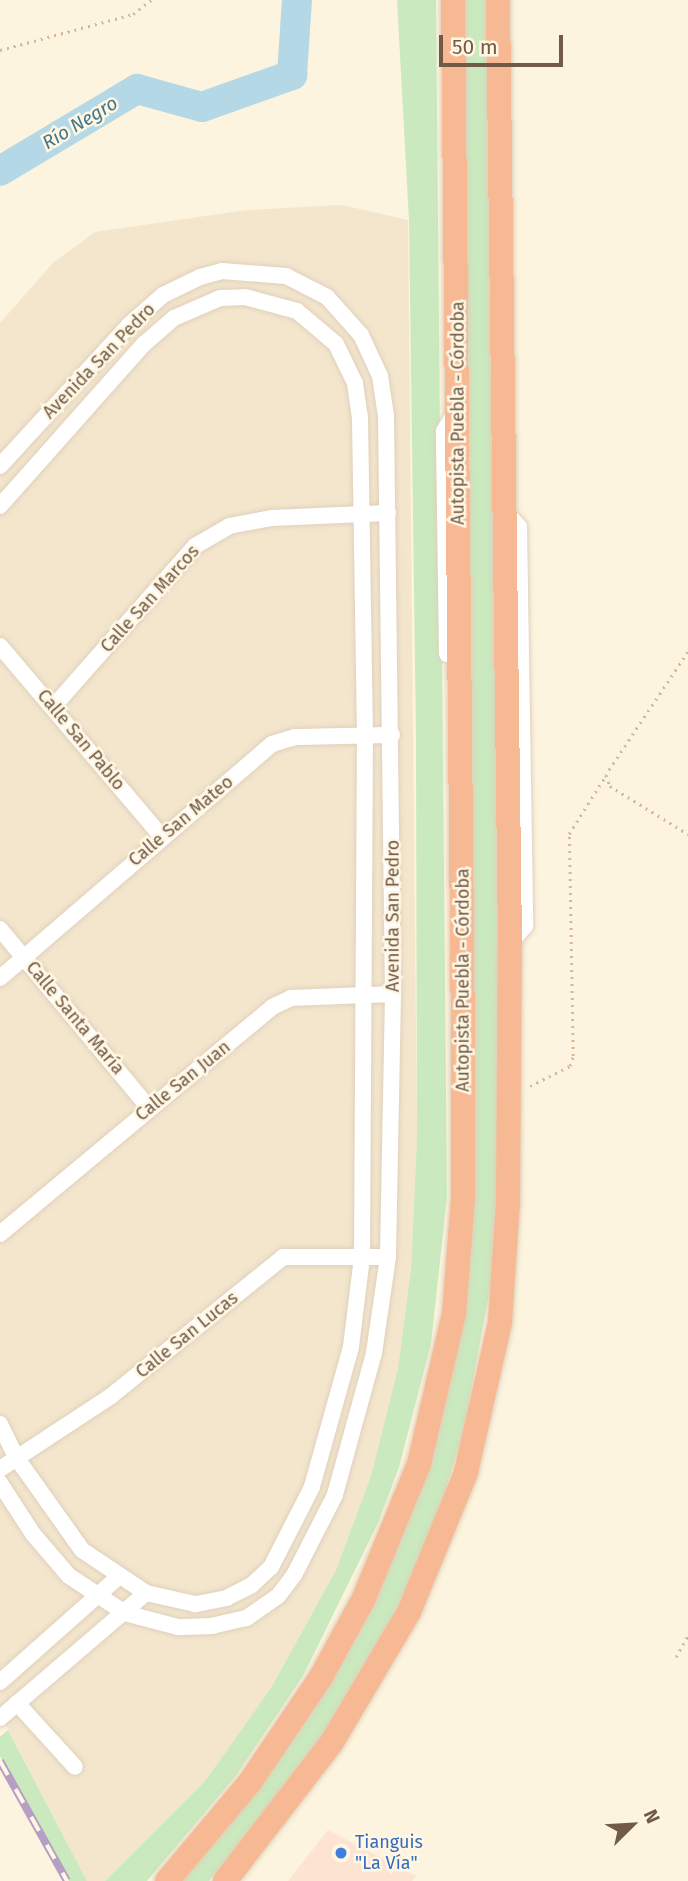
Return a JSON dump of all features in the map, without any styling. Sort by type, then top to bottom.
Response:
[{"type":"highway","name":"Autopista Puebla - Córdoba","points":[[167,1881],[250,1782],[321,1677],[383,1560],[419,1464],[441,1381],[461,1256],[463,867],[453,0]]},
{"type":"highway","points":[[225,1881],[289,1803],[363,1696],[409,1612],[454,1509],[480,1420],[500,1322],[508,1201],[510,943],[498,0]]},
{"type":"street","name":"Avenida San Pedro","points":[[0,467],[129,325],[163,295],[222,271],[260,272],[307,284],[327,297],[361,334],[380,376],[386,416],[392,734],[393,994],[388,1257],[374,1353],[335,1495],[294,1575],[264,1609],[212,1626],[178,1627],[125,1613],[69,1576],[33,1534],[0,1483]]},
{"type":"street","name":"Avenida San Pedro","points":[[0,506],[144,344],[199,305],[220,298],[245,296],[298,311],[336,345],[347,363],[360,417],[366,994],[362,1257],[351,1347],[312,1487],[271,1567],[251,1586],[227,1598],[195,1604],[146,1593],[117,1578],[82,1550],[16,1457],[0,1424]]},
{"type":"street","name":"Calle San Marcos","points":[[54,706],[195,546],[229,526],[359,512],[388,513]]},
{"type":"street","name":"Calle San Pablo","points":[[0,646],[54,706],[161,836]]},
{"type":"street","name":"Calle San Mateo","points":[[0,978],[161,836],[272,744],[295,737],[392,734]]},
{"type":"street","name":"Calle Santa María","points":[[0,929],[149,1108]]},
{"type":"street","name":"Calle San Juan","points":[[0,1234],[272,1007],[291,999],[393,994]]},
{"type":"street","name":"Calle San Lucas","points":[[0,1469],[110,1396],[283,1257],[388,1257]]},
{"type":"street","points":[[0,1682],[117,1578]]},
{"type":"street","points":[[0,1718],[146,1593]]},
{"type":"street","points":[[18,1703],[75,1768]]},
{"type":"path","points":[[0,50],[133,14],[152,0]]},
{"type":"path","points":[[508,1095],[570,1066],[573,1056],[569,834],[688,652]]},
{"type":"path","points":[[606,775],[610,786],[688,834]]},
{"type":"path","points":[[676,1657],[688,1635]]},
{"type":"shaded area","points":[[342,205],[408,220],[417,1137],[411,1269],[398,1368],[371,1476],[336,1570],[271,1688],[205,1781],[105,1881],[87,1881],[0,1714],[0,323],[53,263],[95,232],[247,210]]},
{"type":"shaded area","name":"Tianguis \"La Vía\"","points":[[328,1830],[416,1876],[412,1881],[288,1881]]},
{"type":"green space","points":[[397,0],[436,0],[447,1197],[431,1344],[399,1467],[378,1523],[303,1676],[235,1777],[147,1881],[105,1881],[205,1781],[271,1688],[336,1570],[371,1476],[398,1368],[411,1269],[417,1137],[416,738],[409,220]]},
{"type":"green space","points":[[463,0],[486,0],[501,1148],[491,1283],[463,1434],[440,1507],[421,1560],[363,1674],[288,1787],[209,1881],[180,1881],[315,1708],[373,1603],[418,1499],[440,1428],[468,1281],[475,1146]]},
{"type":"green space","points":[[8,1730],[87,1881],[69,1881],[0,1756],[0,1737]]},
{"type":"waterway","name":"Río Negro","points":[[0,171],[137,89],[202,107],[292,75],[297,0]]},
{"type":"railway","points":[[0,1761],[67,1881]]},
{"type":"place","name":"Tianguis \"La Vía\"","points":[[341,1853]]}]
